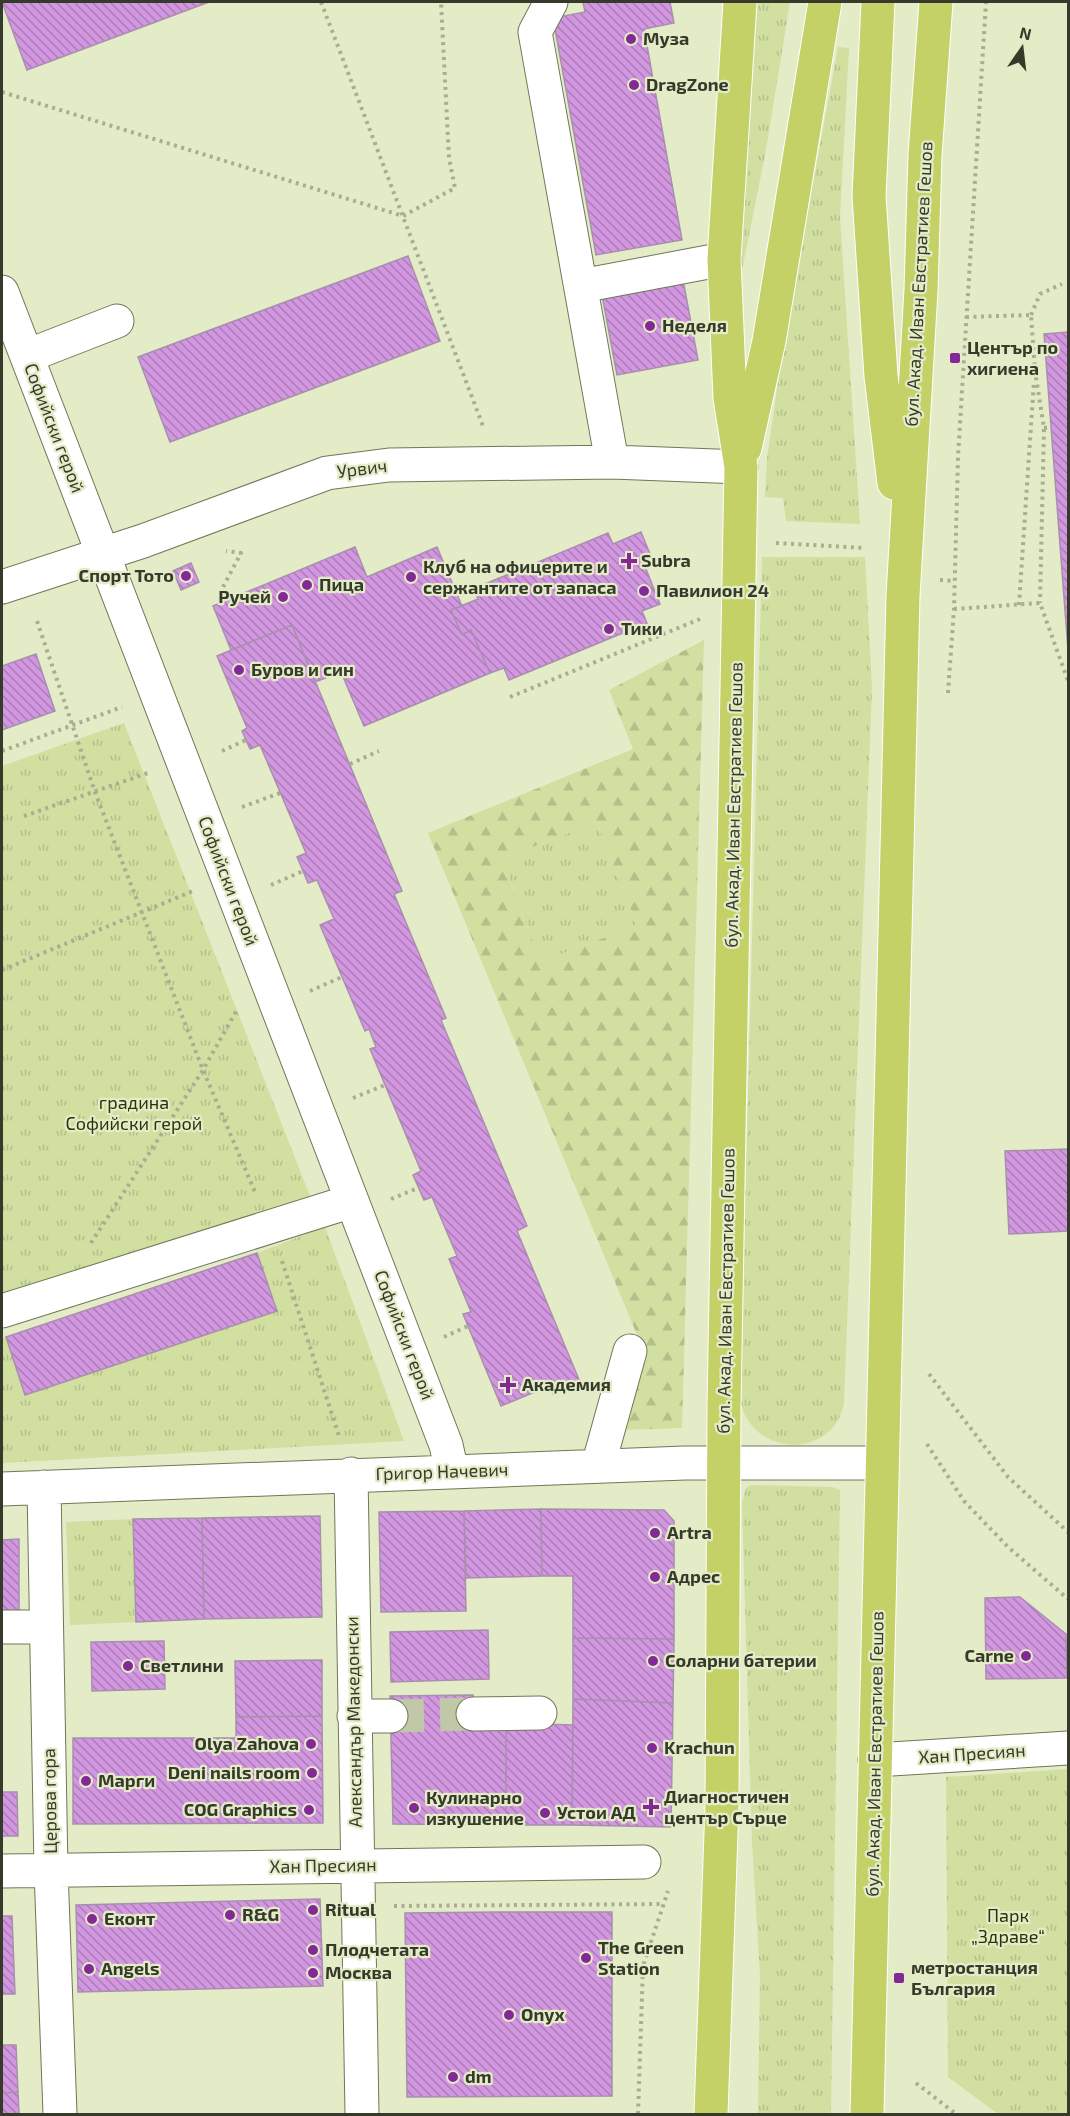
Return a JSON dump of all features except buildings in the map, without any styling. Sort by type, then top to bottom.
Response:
[{"type":"main road","name":"бул. Акад. Иван Евстратиев Гешов","points":[[711,2115],[722,1825],[723,1463],[741,467],[730,398],[724,259],[740,2]]},
{"type":"main road","name":"бул. Акад. Иван Евстратиев Гешов","points":[[741,467],[769,342],[825,2]]},
{"type":"main road","name":"бул. Акад. Иван Евстратиев Гешов","points":[[878,2],[869,196],[881,376],[904,566]]},
{"type":"main road","name":"бул. Акад. Иван Евстратиев Гешов","points":[[867,2115],[904,566],[921,290],[925,155],[936,2]]},
{"type":"street","points":[[551,2],[535,32],[612,462]]},
{"type":"street","points":[[581,286],[724,259]]},
{"type":"street","name":"Софийски герой","points":[[2,292],[443,1436],[452,1472]]},
{"type":"street","points":[[27,356],[117,321]]},
{"type":"street","name":"Урвич","points":[[2,587],[103,555],[327,473],[388,465],[612,462],[741,467]]},
{"type":"street","points":[[2,1311],[352,1201]]},
{"type":"street","points":[[598,1466],[630,1351]]},
{"type":"street","name":"Григор Начевич","points":[[2,1489],[598,1466],[882,1463]]},
{"type":"street","name":"Александър Македонски","points":[[351,1474],[362,2115]]},
{"type":"street","name":"Церова гора","points":[[44,1487],[51,1870],[60,2115]]},
{"type":"street","points":[[2,1628],[45,1627]]},
{"type":"street","points":[[472,1714],[540,1713]]},
{"type":"street","points":[[354,1716],[391,1716]]},
{"type":"street","name":"Хан Пресиян","points":[[875,1760],[1068,1748]]},
{"type":"street","name":"Хан Пресиян","points":[[2,1871],[644,1862]]},
{"type":"path","points":[[321,2],[484,429]]},
{"type":"path","points":[[2,92],[403,216],[455,188],[449,158],[441,2]]},
{"type":"path","points":[[948,693],[954,609],[958,456],[986,2]]},
{"type":"path","points":[[1062,284],[1040,294],[1031,315],[1035,371],[1044,428],[1041,603],[1068,681]]},
{"type":"path","points":[[966,317],[1031,315]]},
{"type":"path","points":[[1020,605],[1035,371]]},
{"type":"path","points":[[1044,428],[1051,427]]},
{"type":"path","points":[[766,542],[865,548]]},
{"type":"path","points":[[220,550],[242,553],[223,587]]},
{"type":"path","points":[[954,609],[1041,603]]},
{"type":"path","points":[[510,697],[702,618]]},
{"type":"path","points":[[37,621],[94,792],[203,1070],[270,1227],[351,1474]]},
{"type":"path","points":[[2,752],[130,705]]},
{"type":"path","points":[[222,750],[246,740]]},
{"type":"path","points":[[350,764],[380,751]]},
{"type":"path","points":[[24,816],[156,770]]},
{"type":"path","points":[[242,807],[280,793]]},
{"type":"path","points":[[271,885],[303,871]]},
{"type":"path","points":[[2,970],[142,910],[202,888]]},
{"type":"path","points":[[310,991],[342,976]]},
{"type":"path","points":[[89,1246],[203,1070],[240,1005]]},
{"type":"path","points":[[351,1099],[385,1085]]},
{"type":"path","points":[[387,1201],[418,1188]]},
{"type":"path","points":[[436,1341],[468,1326]]},
{"type":"path","points":[[929,1374],[1008,1477],[1068,1532]]},
{"type":"path","points":[[927,1444],[964,1501],[1008,1547],[1068,1599]]},
{"type":"path","points":[[638,2115],[643,1966],[668,1891]]},
{"type":"path","points":[[357,1906],[664,1904]]},
{"type":"path","points":[[916,2083],[956,2115]]},
{"type":"path","points":[[943,2115],[946,2107]]},
{"type":"green space","points":[[756,2],[790,2],[766,150],[739,285]]},
{"type":"green space","points":[[838,47],[849,48],[840,217],[860,524],[786,521],[783,498],[765,497],[767,459],[783,347]]},
{"type":"green space","points":[[762,557],[865,557],[872,688],[844,1403],[837,1422],[825,1435],[810,1442],[792,1445],[775,1441],[759,1433],[747,1419],[740,1400]]},
{"type":"green space","points":[[704,640],[682,1428],[622,1430],[640,1342],[428,833],[633,749],[609,690]],"holes":[[[597,822],[637,925],[541,962],[501,859]]]},
{"type":"green space","name":"градина Софийски герой","points":[[124,723],[310,1196],[2,1298],[2,766]]},
{"type":"green space","points":[[597,822],[637,925],[541,962],[501,859]]},
{"type":"green space","points":[[325,1227],[404,1441],[2,1463],[2,1338],[6,1337],[26,1395],[277,1311],[257,1253]]},
{"type":"green space","points":[[751,1485],[832,1487],[840,1490],[831,2114],[758,2114],[760,1976],[752,1843],[742,1503],[746,1488]]},
{"type":"green space","points":[[133,1519],[136,1622],[70,1625],[66,1522]]},
{"type":"green space","name":"Парк „Здраве“","points":[[1068,1769],[1068,2114],[998,2114],[948,2077],[946,1777]]},
{"type":"tunnel","points":[[391,1716],[473,1714]]},
{"type":"place","name":"Муза","points":[[631,39]]},
{"type":"place","name":"DragZone","points":[[634,85]]},
{"type":"place","name":"Неделя","points":[[650,326]]},
{"type":"place","name":"Център по хигиена","points":[[955,358]]},
{"type":"place","name":"Subra","points":[[629,561]]},
{"type":"place","name":"Спорт Тото","points":[[186,576]]},
{"type":"place","name":"Клуб на офицерите и сержантите от запаса","points":[[411,577]]},
{"type":"place","name":"Пица","points":[[307,585]]},
{"type":"place","name":"Павилион 24","points":[[644,591]]},
{"type":"place","name":"Ручей","points":[[283,597]]},
{"type":"place","name":"Тики","points":[[609,629]]},
{"type":"place","name":"Буров и син","points":[[239,670]]},
{"type":"place","name":"Академия","points":[[508,1385]]},
{"type":"place","name":"Artra","points":[[655,1533]]},
{"type":"place","name":"Адрес","points":[[655,1577]]},
{"type":"place","name":"Carne","points":[[1026,1656]]},
{"type":"place","name":"Соларни батерии","points":[[653,1661]]},
{"type":"place","name":"Светлини","points":[[128,1666]]},
{"type":"place","name":"Olya Zahova","points":[[311,1744]]},
{"type":"place","name":"Krachun","points":[[652,1748]]},
{"type":"place","name":"Deni nails room","points":[[312,1773]]},
{"type":"place","name":"Марги","points":[[86,1781]]},
{"type":"place","name":"Диагностичен център Сърце","points":[[651,1807]]},
{"type":"place","name":"Кулинарно изкушение","points":[[414,1808]]},
{"type":"place","name":"COG Graphics","points":[[309,1810]]},
{"type":"place","name":"Устои АД","points":[[545,1813]]},
{"type":"place","name":"Ritual","points":[[313,1910]]},
{"type":"place","name":"R&G","points":[[230,1915]]},
{"type":"place","name":"Еконт","points":[[92,1919]]},
{"type":"place","name":"Плодчетата","points":[[313,1950]]},
{"type":"place","name":"The Green Station","points":[[586,1958]]},
{"type":"place","name":"Angels","points":[[89,1969]]},
{"type":"place","name":"Москва","points":[[313,1973]]},
{"type":"place","name":"метростанция България","points":[[899,1978]]},
{"type":"place","name":"Onyx","points":[[509,2015]]},
{"type":"place","name":"dm","points":[[453,2077]]}]
